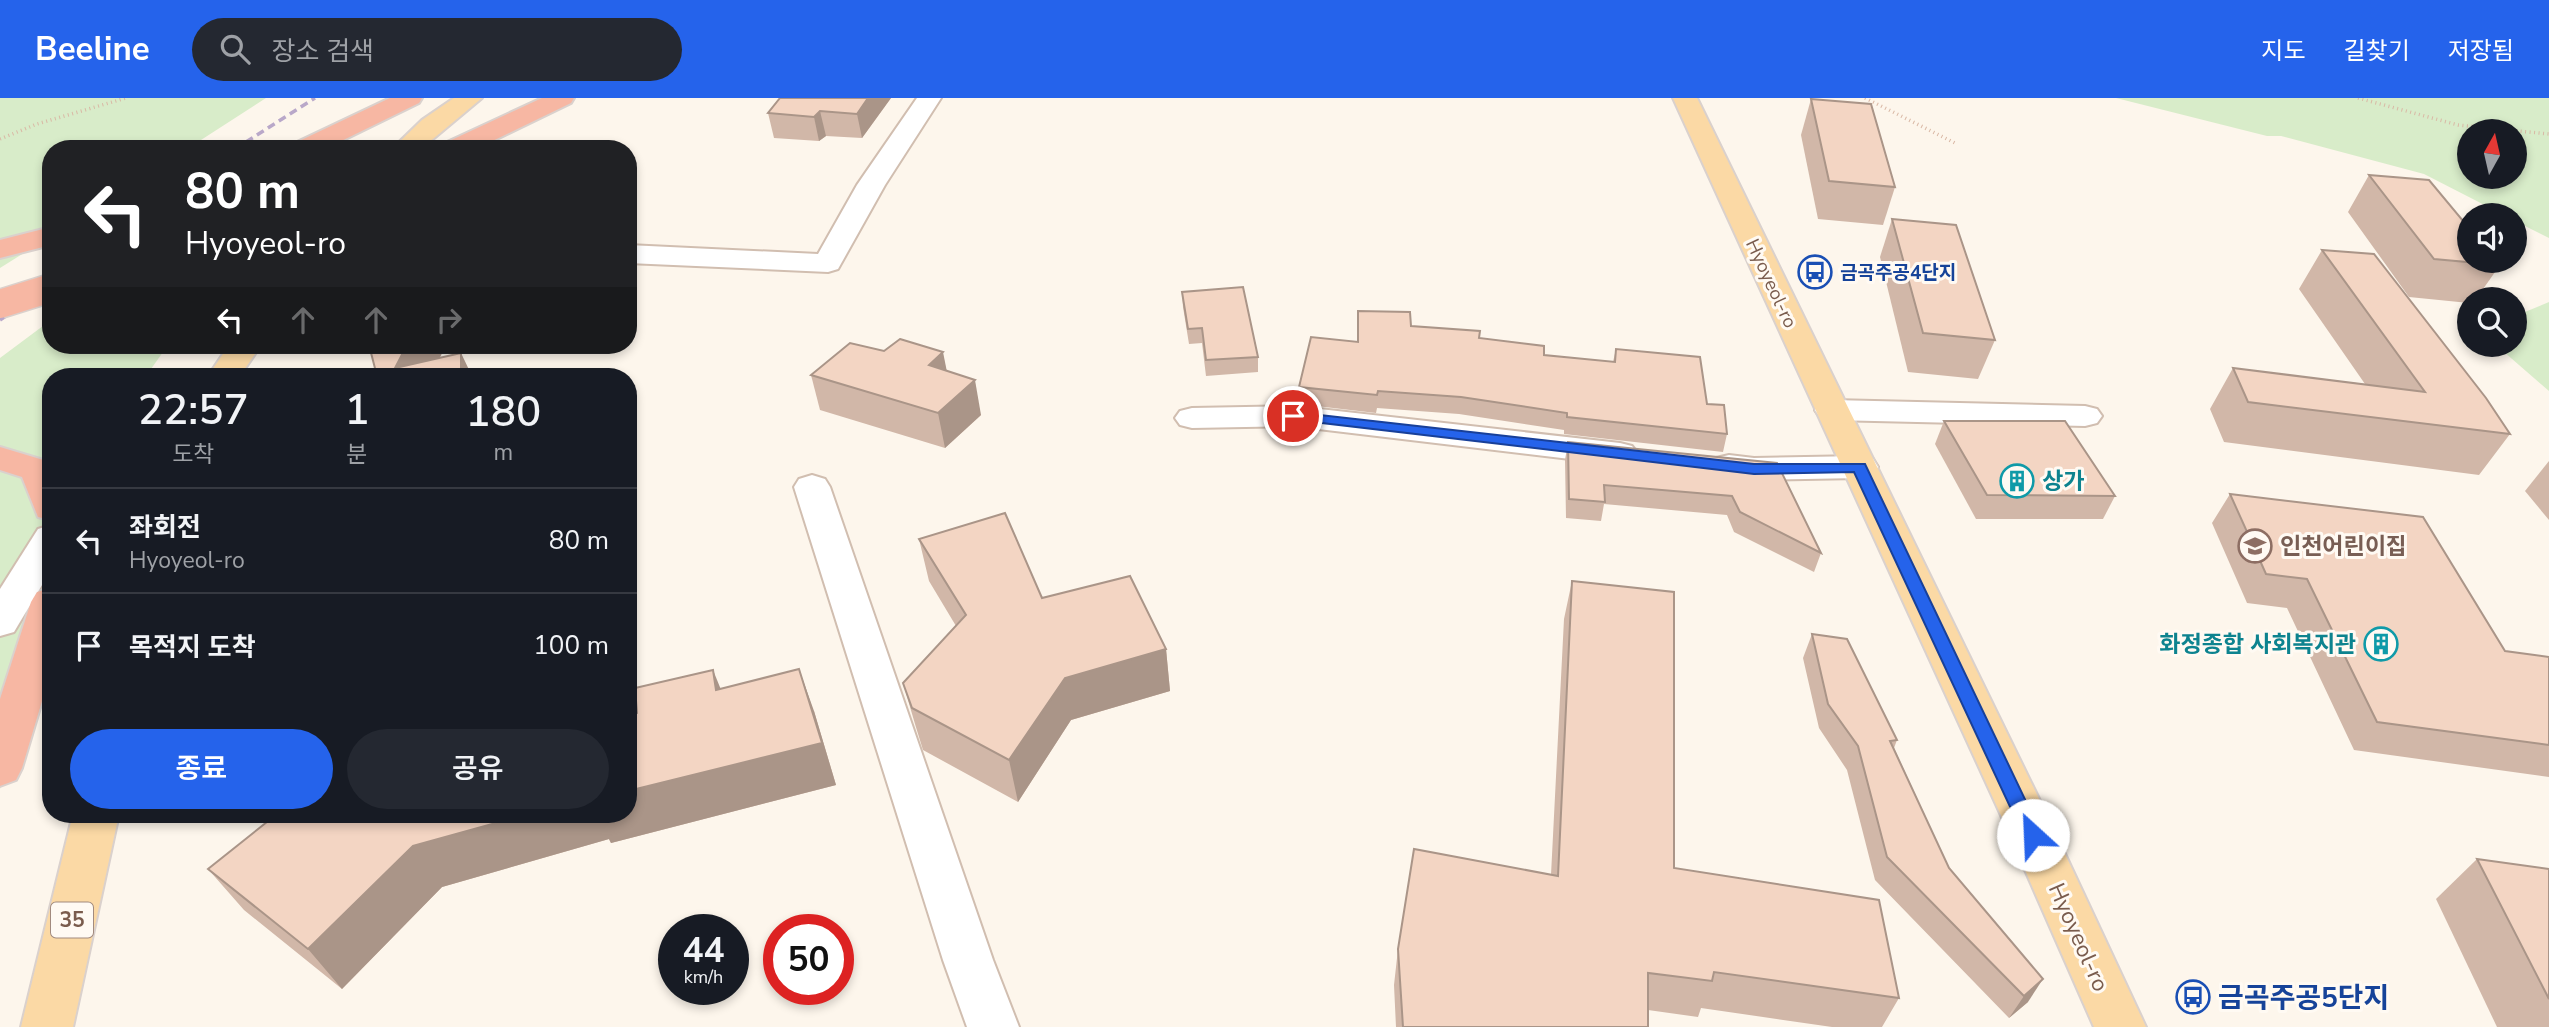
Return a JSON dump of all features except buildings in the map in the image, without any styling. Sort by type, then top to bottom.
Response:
[{"type":"highway","points":[[323,140],[410,98]]},
{"type":"highway","points":[[473,140],[562,98]]},
{"type":"highway","points":[[0,249],[42,238]]},
{"type":"highway","points":[[0,304],[42,291]]},
{"type":"highway","points":[[0,458],[37,470],[42,484]]},
{"type":"highway","points":[[0,768],[42,631]]},
{"type":"main road","name":"Hyoyeol-ro","points":[[1685,98],[2022,811],[2120,1027]]},
{"type":"main road","points":[[415,140],[431,125],[469,99]]},
{"type":"main road","name":"35","points":[[47,1027],[94,823]]},
{"type":"street","points":[[637,254],[828,263],[871,185],[929,98]]},
{"type":"street","points":[[1832,410],[2085,416]]},
{"type":"street","points":[[1192,418],[1293,416],[1646,457]]},
{"type":"street","points":[[1700,463],[1754,469],[1860,467]]},
{"type":"street","points":[[812,487],[968,960],[993,1027]]},
{"type":"street","points":[[0,622],[42,553]]},
{"type":"path","points":[[0,139],[37,124],[127,98]]},
{"type":"path","points":[[1865,98],[1957,144]]},
{"type":"path","points":[[2358,98],[2458,125],[2549,134]]},
{"type":"green space","points":[[0,98],[266,98],[201,140],[42,140],[42,242],[0,268]]},
{"type":"green space","points":[[2116,98],[2549,98],[2549,238],[2527,227],[2527,203],[2481,203],[2424,174],[2281,136],[2267,136]]},
{"type":"green space","points":[[2549,302],[2549,391],[2510,357],[2527,357],[2527,311]]},
{"type":"green space","points":[[42,327],[42,354],[162,354],[152,368],[42,368],[42,667],[0,789],[0,358]]},
{"type":"railway","points":[[249,140],[315,98]]},
{"type":"railway","points":[[0,320],[42,291]]},
{"type":"place","name":"금곡주공4단지","points":[[1815,272]]},
{"type":"place","name":"상가","points":[[2017,481]]},
{"type":"place","name":"인천어린이집","points":[[2255,546]]},
{"type":"place","name":"화정종합 사회복지관","points":[[2381,644]]},
{"type":"place","name":"금곡주공5단지","points":[[2193,997]]},
{"type":"route","points":[[1293,416],[1754,469],[1860,467],[2033,835]]}]
